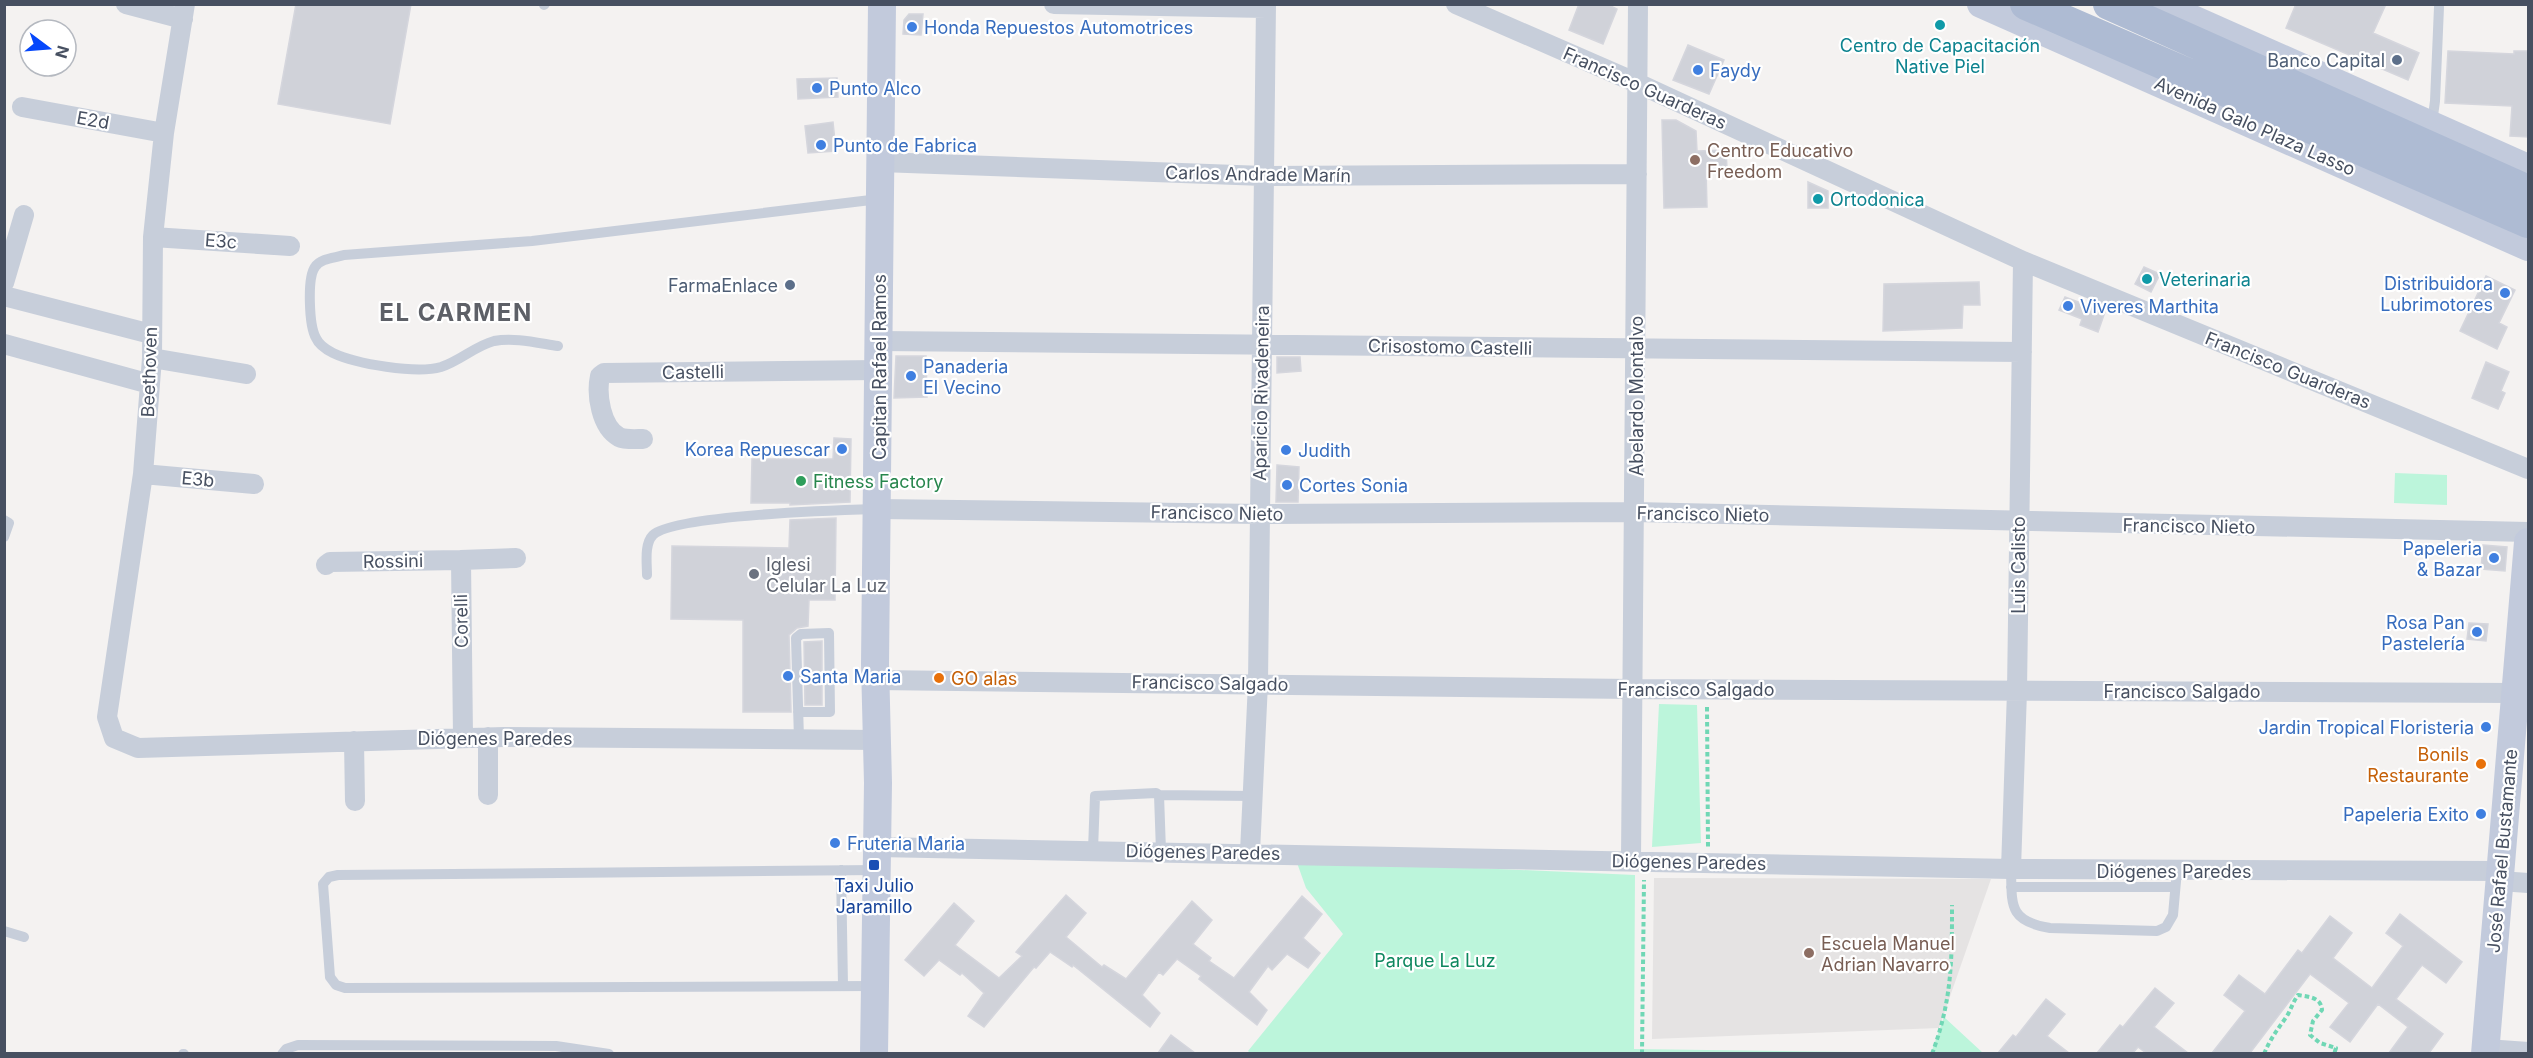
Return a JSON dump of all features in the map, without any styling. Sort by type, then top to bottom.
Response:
[{"type":"main road","name":"Avenida Galo Plaza Lasso","points":[[2026,4],[2529,222]]},
{"type":"main road","points":[[2109,4],[2529,191]]},
{"type":"street","points":[[126,4],[184,12]]},
{"type":"street","name":"Capitan Rafael Ramos","points":[[874,1053],[877,859],[875,680],[882,4]]},
{"type":"street","points":[[1054,4],[1266,6]]},
{"type":"street","name":"Francisco Guarderas","points":[[1456,4],[1637,83],[2023,261],[2529,469]]},
{"type":"street","name":"Abelardo Montalvo","points":[[1638,4],[1632,689],[1638,865]]},
{"type":"street","name":"Avenida Galo Plaza Lasso","points":[[1981,4],[2529,247]]},
{"type":"street","points":[[2159,4],[2201,18],[2529,168]]},
{"type":"street","name":"Aparicio Rivadeneira","points":[[1250,852],[1258,683],[1266,6]]},
{"type":"street","name":"Beethoven","points":[[114,738],[107,717],[143,474],[152,358],[153,237],[164,133],[184,12]]},
{"type":"street","name":"E2d","points":[[22,107],[164,133]]},
{"type":"street","name":"Carlos Andrade Marín","points":[[880,162],[1264,176],[1637,174]]},
{"type":"street","points":[[4,283],[24,215]]},
{"type":"street","name":"E3c","points":[[153,237],[290,246]]},
{"type":"street","name":"Luis Calisto","points":[[2011,878],[2017,691],[2023,261]]},
{"type":"street","points":[[4,296],[151,334]]},
{"type":"street","name":"Crisostomo Castelli","points":[[879,341],[2022,352]]},
{"type":"street","points":[[4,344],[150,384]]},
{"type":"street","points":[[152,358],[246,374]]},
{"type":"street","name":"Castelli","points":[[643,439],[620,438],[607,426],[598,396],[600,376],[604,373],[879,370]]},
{"type":"street","name":"E3b","points":[[143,474],[254,484]]},
{"type":"street","name":"Francisco Nieto","points":[[878,508],[1260,513],[1635,512],[2529,532]]},
{"type":"street","name":"José Rafael Bustamante","points":[[2486,1051],[2500,876],[2521,723],[2516,693],[2528,556]]},
{"type":"street","points":[[461,560],[516,558]]},
{"type":"street","name":"Rossini","points":[[326,565],[330,562],[461,560]]},
{"type":"street","name":"Corelli","points":[[461,560],[463,737]]},
{"type":"street","name":"Francisco Salgado","points":[[875,680],[1632,689],[2516,693]]},
{"type":"street","name":"Diógenes Paredes","points":[[114,738],[138,748],[463,737],[877,740]]},
{"type":"street","points":[[488,737],[488,795]]},
{"type":"street","points":[[354,741],[355,801]]},
{"type":"street","name":"Diógenes Paredes","points":[[877,859],[1093,850],[1250,852],[2011,878],[2500,876],[2529,883]]},
{"type":"street","points":[[2486,1051],[2529,1052]]},
{"type":"lane","points":[[2432,123],[2439,7]]},
{"type":"lane","points":[[558,346],[496,341],[475,349],[442,367],[429,369],[375,365],[349,359],[324,348],[316,339],[311,321],[311,276],[315,266],[323,260],[344,255],[532,241],[880,199]]},
{"type":"lane","points":[[647,575],[646,556],[652,536],[671,527],[692,522],[772,514],[878,508]]},
{"type":"lane","points":[[4,520],[9,523],[4,537]]},
{"type":"lane","points":[[798,712],[830,712],[830,636],[828,633],[801,634],[796,638],[798,712],[799,740]]},
{"type":"lane","points":[[1093,850],[1095,796],[1156,793],[1159,795],[1253,796]]},
{"type":"lane","points":[[1159,795],[1161,851]]},
{"type":"lane","points":[[876,986],[345,988],[336,985],[330,977],[323,885],[329,877],[338,875],[841,870],[877,859]]},
{"type":"lane","points":[[841,870],[843,986]]},
{"type":"lane","points":[[2011,878],[2013,908],[2018,915],[2040,926],[2157,931],[2166,927],[2173,915],[2176,879]]},
{"type":"lane","points":[[4,931],[24,937]]},
{"type":"lane","points":[[282,1053],[298,1045],[345,1045],[556,1046],[609,1053]]},
{"type":"path","points":[[1707,700],[1708,853]]},
{"type":"path","points":[[1638,865],[1642,1053]]},
{"type":"path","points":[[1932,1053],[1943,1025],[1950,994],[1952,905]]},
{"type":"path","points":[[2264,1053],[2298,995],[2319,1000],[2322,1010],[2313,1021],[2310,1035],[2320,1044],[2336,1048],[2334,1053]]},
{"type":"shaded area","name":"Escuela Manuel Adrian Navarro","points":[[1654,878],[1991,879],[1939,1028],[1652,1039]]},
{"type":"green space","points":[[2395,473],[2447,475],[2447,505],[2394,503]]},
{"type":"green space","points":[[1659,704],[1697,705],[1701,843],[1652,847]]},
{"type":"green space","name":"Parque La Luz","points":[[1296,860],[1635,875],[1634,1049],[1931,1053],[1944,1017],[1983,1053],[1251,1054],[1248,1051],[1343,934],[1306,888]]},
{"type":"building","points":[[296,4],[411,4],[390,124],[278,104]]},
{"type":"building","points":[[1579,4],[1607,4],[1617,9],[1603,44],[1569,30]]},
{"type":"building","points":[[2296,4],[2386,4],[2373,33],[2419,53],[2408,80],[2286,28]]},
{"type":"building","name":"Honda Repuestos Automotrices","points":[[909,14],[923,14],[921,35],[903,34],[904,20]]},
{"type":"building","name":"Faydy","points":[[1688,45],[1724,60],[1709,94],[1673,80]]},
{"type":"building","points":[[2448,51],[2514,54],[2514,51],[2529,51],[2529,137],[2510,136],[2512,106],[2445,103]]},
{"type":"building","name":"Punto Alco","points":[[837,78],[838,97],[798,99],[797,79]]},
{"type":"building","name":"Centro Educativo Freedom","points":[[1662,120],[1676,120],[1696,131],[1697,151],[1726,150],[1727,169],[1706,169],[1707,207],[1664,208]]},
{"type":"building","points":[[833,122],[836,151],[808,153],[805,126]]},
{"type":"building","name":"Ortodonica","points":[[1808,182],[1828,191],[1828,208],[1808,208]]},
{"type":"building","name":"Veterinaria","points":[[2144,267],[2160,274],[2151,292],[2135,284]]},
{"type":"building","points":[[2486,276],[2515,290],[2499,323],[2507,327],[2497,349],[2460,331]]},
{"type":"building","points":[[1979,282],[1980,305],[1963,305],[1962,328],[1883,331],[1884,284]]},
{"type":"building","points":[[2065,297],[2105,312],[2098,332],[2080,325],[2082,319],[2059,310]]},
{"type":"building","name":"Panaderia El Vecino","points":[[896,356],[926,356],[927,397],[894,398]]},
{"type":"building","points":[[1277,357],[1300,357],[1301,371],[1277,373]]},
{"type":"building","points":[[2486,362],[2509,372],[2501,391],[2505,393],[2498,409],[2472,398]]},
{"type":"building","name":"Fitness Factory","points":[[834,438],[851,439],[850,502],[790,505],[790,503],[751,503],[752,459],[833,459]]},
{"type":"building","name":"Cortes Sonia","points":[[1277,465],[1299,467],[1298,502],[1276,502]]},
{"type":"building","name":"Iglesi Celular La Luz","points":[[836,518],[835,600],[809,600],[808,626],[797,628],[789,635],[791,712],[743,712],[743,620],[671,619],[672,546],[789,548],[790,520]]},
{"type":"building","name":"Papeleria & Bazar","points":[[2483,545],[2507,547],[2505,571],[2481,569]]},
{"type":"building","name":"Rosa Pan Pastelería","points":[[2469,623],[2488,624],[2486,641],[2467,639]]},
{"type":"building","points":[[822,641],[822,705],[805,705],[804,642]]},
{"type":"building","points":[[1066,895],[1086,913],[1066,937],[1102,967],[1104,965],[1126,979],[1192,901],[1212,920],[1193,944],[1211,958],[1209,961],[1234,978],[1302,896],[1322,914],[1303,938],[1320,953],[1308,968],[1287,954],[1272,970],[1268,966],[1249,992],[1267,1010],[1257,1025],[1199,979],[1201,976],[1177,959],[1163,975],[1159,972],[1142,995],[1160,1013],[1150,1027],[1073,965],[1072,967],[1050,952],[1036,968],[1034,967],[984,1027],[968,1016],[984,993],[962,973],[960,975],[939,960],[924,976],[905,960],[954,903],[974,921],[955,945],[999,978],[1022,956],[1016,952]]},
{"type":"building","points":[[2400,914],[2462,962],[2446,983],[2422,965],[2396,999],[2443,1034],[2429,1053],[2389,1053],[2408,1027],[2378,1004],[2350,1042],[2330,1027],[2349,1003],[2310,974],[2250,1053],[2212,1053],[2245,1011],[2224,995],[2239,975],[2265,994],[2298,950],[2302,953],[2330,916],[2352,933],[2333,958],[2372,988],[2403,946],[2386,933]]},
{"type":"building","points":[[2155,988],[2174,1003],[2154,1027],[2188,1053],[2146,1053],[2138,1047],[2133,1053],[2097,1053],[2120,1025],[2123,1027]]},
{"type":"building","points":[[2046,999],[2065,1014],[2047,1036],[2069,1053],[1998,1053],[2013,1035],[2016,1037]]},
{"type":"building","points":[[1171,1035],[1195,1053],[1158,1053]]},
{"type":"place","name":"Centro de Capacitación Native Piel","points":[[1940,25]]},
{"type":"place","name":"Honda Repuestos Automotrices","points":[[912,27]]},
{"type":"place","name":"Banco Capital","points":[[2397,60]]},
{"type":"place","name":"Faydy","points":[[1698,70]]},
{"type":"place","name":"Punto Alco","points":[[817,88]]},
{"type":"place","name":"Punto de Fabrica","points":[[821,145]]},
{"type":"place","name":"Centro Educativo Freedom","points":[[1695,160]]},
{"type":"place","name":"Ortodonica","points":[[1818,199]]},
{"type":"place","name":"Veterinaria","points":[[2147,279]]},
{"type":"place","name":"FarmaEnlace","points":[[790,285]]},
{"type":"place","name":"Distribuidora Lubrimotores","points":[[2505,293]]},
{"type":"place","name":"Viveres Marthita","points":[[2068,306]]},
{"type":"place","name":"Panaderia El Vecino","points":[[911,376]]},
{"type":"place","name":"Korea Repuescar","points":[[842,449]]},
{"type":"place","name":"Judith","points":[[1286,450]]},
{"type":"place","name":"Fitness Factory","points":[[801,481]]},
{"type":"place","name":"Cortes Sonia","points":[[1287,485]]},
{"type":"place","name":"Papeleria & Bazar","points":[[2494,558]]},
{"type":"place","name":"Iglesi Celular La Luz","points":[[754,574]]},
{"type":"place","name":"Rosa Pan Pastelería","points":[[2477,632]]},
{"type":"place","name":"Santa Maria","points":[[788,676]]},
{"type":"place","name":"GO alas","points":[[939,678]]},
{"type":"place","name":"Jardin Tropical Floristeria","points":[[2486,727]]},
{"type":"place","name":"Bonils Restaurante","points":[[2481,764]]},
{"type":"place","name":"Papeleria Exito","points":[[2481,814]]},
{"type":"place","name":"Fruteria Maria","points":[[835,843]]},
{"type":"place","name":"Taxi Julio Jaramillo","points":[[874,865]]},
{"type":"place","name":"Escuela Manuel Adrian Navarro","points":[[1809,953]]},
{"type":"district","name":"EL CARMEN","points":[[456,312]]}]
